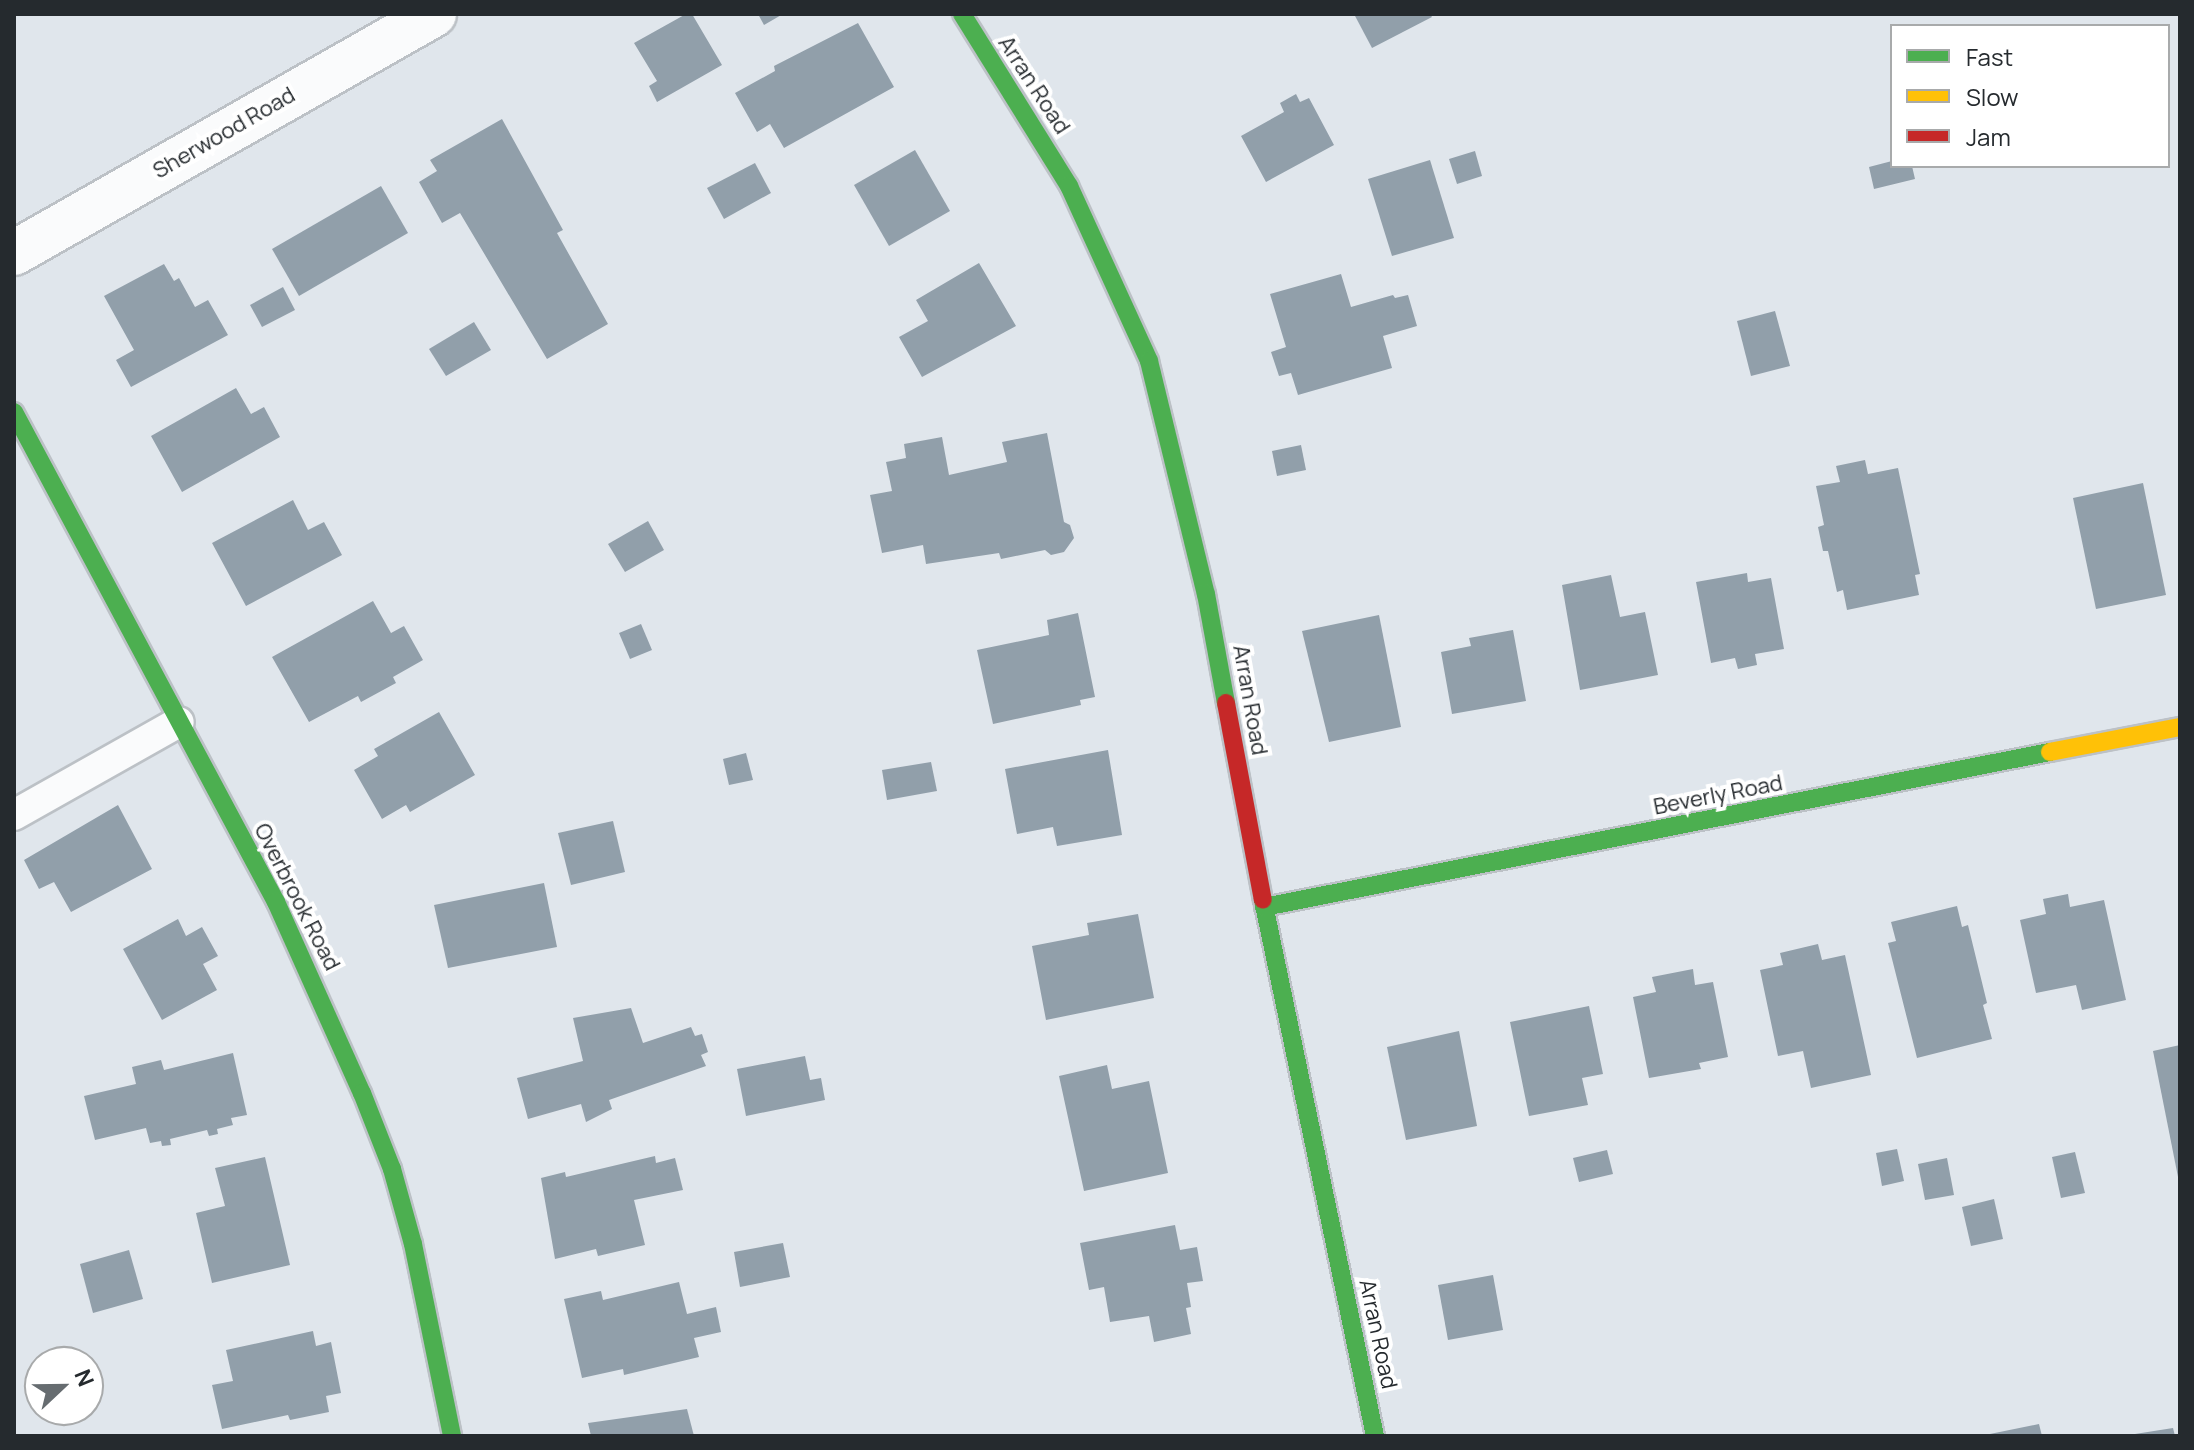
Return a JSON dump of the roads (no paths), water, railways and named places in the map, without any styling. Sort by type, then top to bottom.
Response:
[{"type":"street","name":"Sherwood Road","points":[[14,253],[434,14]]},
{"type":"street","name":"Arran Road","points":[[962,14],[1069,186],[1149,361],[1206,594],[1264,907],[1375,1436]]},
{"type":"street","name":"Overbrook Road","points":[[14,412],[25,457],[179,722],[276,902],[332,1024],[392,1169],[413,1244],[452,1436]]},
{"type":"street","name":"Beverly Road","points":[[1264,907],[2180,727]]},
{"type":"lane","points":[[14,815],[179,722]]}]
